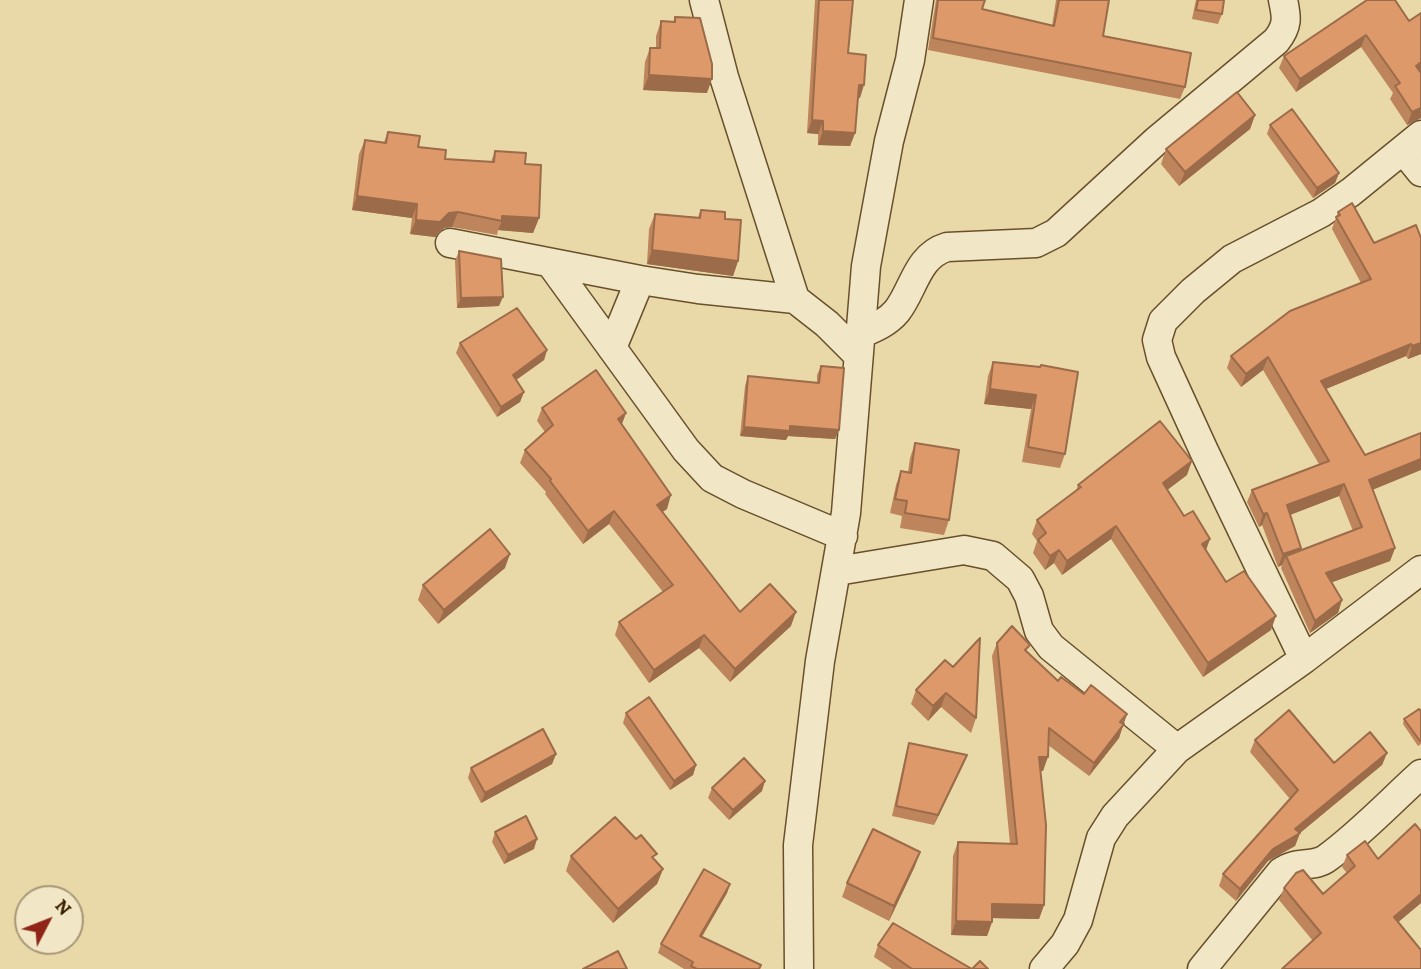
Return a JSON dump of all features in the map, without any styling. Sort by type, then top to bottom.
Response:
[{"type":"street","points":[[704,0],[723,77],[795,299]]},
{"type":"street","points":[[799,969],[798,845],[820,661],[843,536],[869,254],[889,141],[910,61],[919,0]]},
{"type":"street","points":[[859,344],[898,309],[922,264],[937,250],[947,247],[1036,243],[1056,233],[1156,141],[1276,41],[1284,31],[1287,19],[1283,0]]},
{"type":"street","points":[[1304,659],[1193,428],[1161,357],[1157,340],[1163,321],[1193,291],[1232,260],[1321,213],[1415,153]]},
{"type":"street","points":[[450,243],[640,280],[795,299],[859,344]]},
{"type":"street","points":[[551,264],[686,450],[712,478],[843,536]]},
{"type":"street","points":[[612,348],[640,280]]},
{"type":"street","points":[[837,571],[964,550],[993,556],[1020,579],[1029,596],[1039,631],[1051,647],[1177,748]]},
{"type":"street","points":[[1044,969],[1065,944],[1078,920],[1101,838],[1115,816],[1177,748],[1304,659],[1421,569]]},
{"type":"street","points":[[1202,969],[1281,872],[1299,863],[1325,860],[1421,774]]},
{"type":"building","points":[[819,0],[853,0],[848,53],[866,55],[864,85],[859,85],[855,133],[823,131],[823,121],[812,120]]},
{"type":"building","points":[[938,0],[985,0],[982,9],[1054,26],[1059,0],[1109,0],[1103,36],[1191,53],[1185,87],[933,38]]},
{"type":"building","points":[[1198,0],[1224,0],[1222,14],[1196,10]]},
{"type":"building","points":[[1367,0],[1395,0],[1409,21],[1421,13],[1421,62],[1416,66],[1421,73],[1421,108],[1412,112],[1395,86],[1400,83],[1366,35],[1300,79],[1284,56]]},
{"type":"building","points":[[675,17],[700,18],[712,64],[712,79],[649,75],[650,48],[660,48],[661,21],[675,22]]},
{"type":"building","points":[[1237,92],[1255,115],[1185,172],[1166,149]]},
{"type":"building","points":[[1292,109],[1339,173],[1317,188],[1270,125]]},
{"type":"building","points":[[388,132],[420,136],[418,147],[446,150],[445,159],[494,162],[495,151],[526,153],[525,164],[541,165],[539,218],[502,216],[502,221],[458,212],[449,213],[440,222],[416,220],[417,204],[357,196],[365,140],[386,143]]},
{"type":"building","points":[[1352,203],[1374,243],[1416,225],[1421,238],[1421,343],[1411,344],[1321,381],[1365,455],[1421,433],[1421,459],[1369,480],[1395,548],[1326,573],[1342,600],[1315,621],[1286,556],[1362,527],[1344,484],[1287,505],[1301,548],[1283,554],[1267,513],[1263,514],[1252,490],[1329,461],[1268,357],[1246,374],[1231,356],[1290,311],[1371,279],[1336,217],[1340,215],[1338,212]]},
{"type":"building","points":[[701,210],[725,212],[725,219],[741,220],[738,261],[652,250],[655,214],[700,218]]},
{"type":"building","points":[[459,251],[501,259],[503,297],[461,298]]},
{"type":"building","points":[[517,308],[547,350],[513,375],[524,392],[501,407],[460,343]]},
{"type":"building","points":[[993,362],[1041,365],[1078,372],[1065,454],[1028,447],[1036,395],[990,389]]},
{"type":"building","points":[[821,366],[844,368],[839,430],[790,426],[790,431],[744,427],[748,376],[819,383]]},
{"type":"building","points":[[596,370],[626,413],[618,419],[671,495],[657,505],[740,612],[770,584],[796,612],[735,669],[704,635],[654,670],[619,622],[673,585],[614,511],[588,531],[551,479],[525,450],[553,425],[542,408]]},
{"type":"building","points":[[1160,421],[1192,461],[1163,483],[1184,516],[1193,511],[1210,539],[1202,544],[1226,582],[1244,571],[1276,616],[1208,663],[1116,526],[1067,561],[1059,550],[1050,556],[1038,540],[1046,533],[1037,520]]},
{"type":"building","points":[[915,443],[959,450],[949,520],[905,513],[907,501],[895,499],[901,471],[911,473]]},
{"type":"building","points":[[490,529],[510,554],[444,610],[423,585]]},
{"type":"building","points":[[1012,626],[1030,645],[1025,650],[1058,681],[1061,677],[1084,694],[1091,685],[1127,714],[1120,722],[1124,724],[1094,763],[1049,728],[1048,757],[1039,757],[1046,825],[1044,905],[992,904],[992,922],[956,921],[958,842],[1017,844],[997,643]]},
{"type":"building","points":[[980,638],[976,718],[946,693],[933,706],[916,690],[945,660],[953,667]]},
{"type":"building","points":[[649,697],[696,765],[674,781],[626,713]]},
{"type":"building","points":[[1419,709],[1421,711],[1420,741],[1404,719]]},
{"type":"building","points":[[1289,710],[1334,763],[1370,732],[1387,753],[1295,829],[1300,833],[1273,849],[1240,889],[1223,874],[1298,790],[1255,740]]},
{"type":"building","points":[[543,729],[556,754],[485,793],[471,768]]},
{"type":"building","points":[[909,743],[967,755],[938,815],[896,806]]},
{"type":"building","points":[[744,758],[765,781],[733,810],[712,788]]},
{"type":"building","points":[[526,816],[537,839],[508,855],[495,832]]},
{"type":"building","points":[[615,817],[636,839],[641,835],[657,854],[652,857],[663,869],[618,909],[571,856]]},
{"type":"building","points":[[1415,824],[1421,831],[1421,894],[1394,917],[1421,950],[1421,969],[1282,969],[1321,933],[1284,888],[1296,873],[1303,870],[1323,894],[1355,866],[1347,855],[1365,841],[1378,859]]},
{"type":"building","points":[[873,829],[920,852],[894,906],[847,883]]},
{"type":"building","points":[[704,869],[730,884],[700,936],[761,965],[759,969],[697,969],[691,966],[693,962],[661,944]]},
{"type":"building","points":[[893,923],[972,969],[912,969],[878,945]]},
{"type":"building","points":[[618,951],[627,969],[583,969]]},
{"type":"building","points":[[980,961],[988,969],[972,969]]}]
